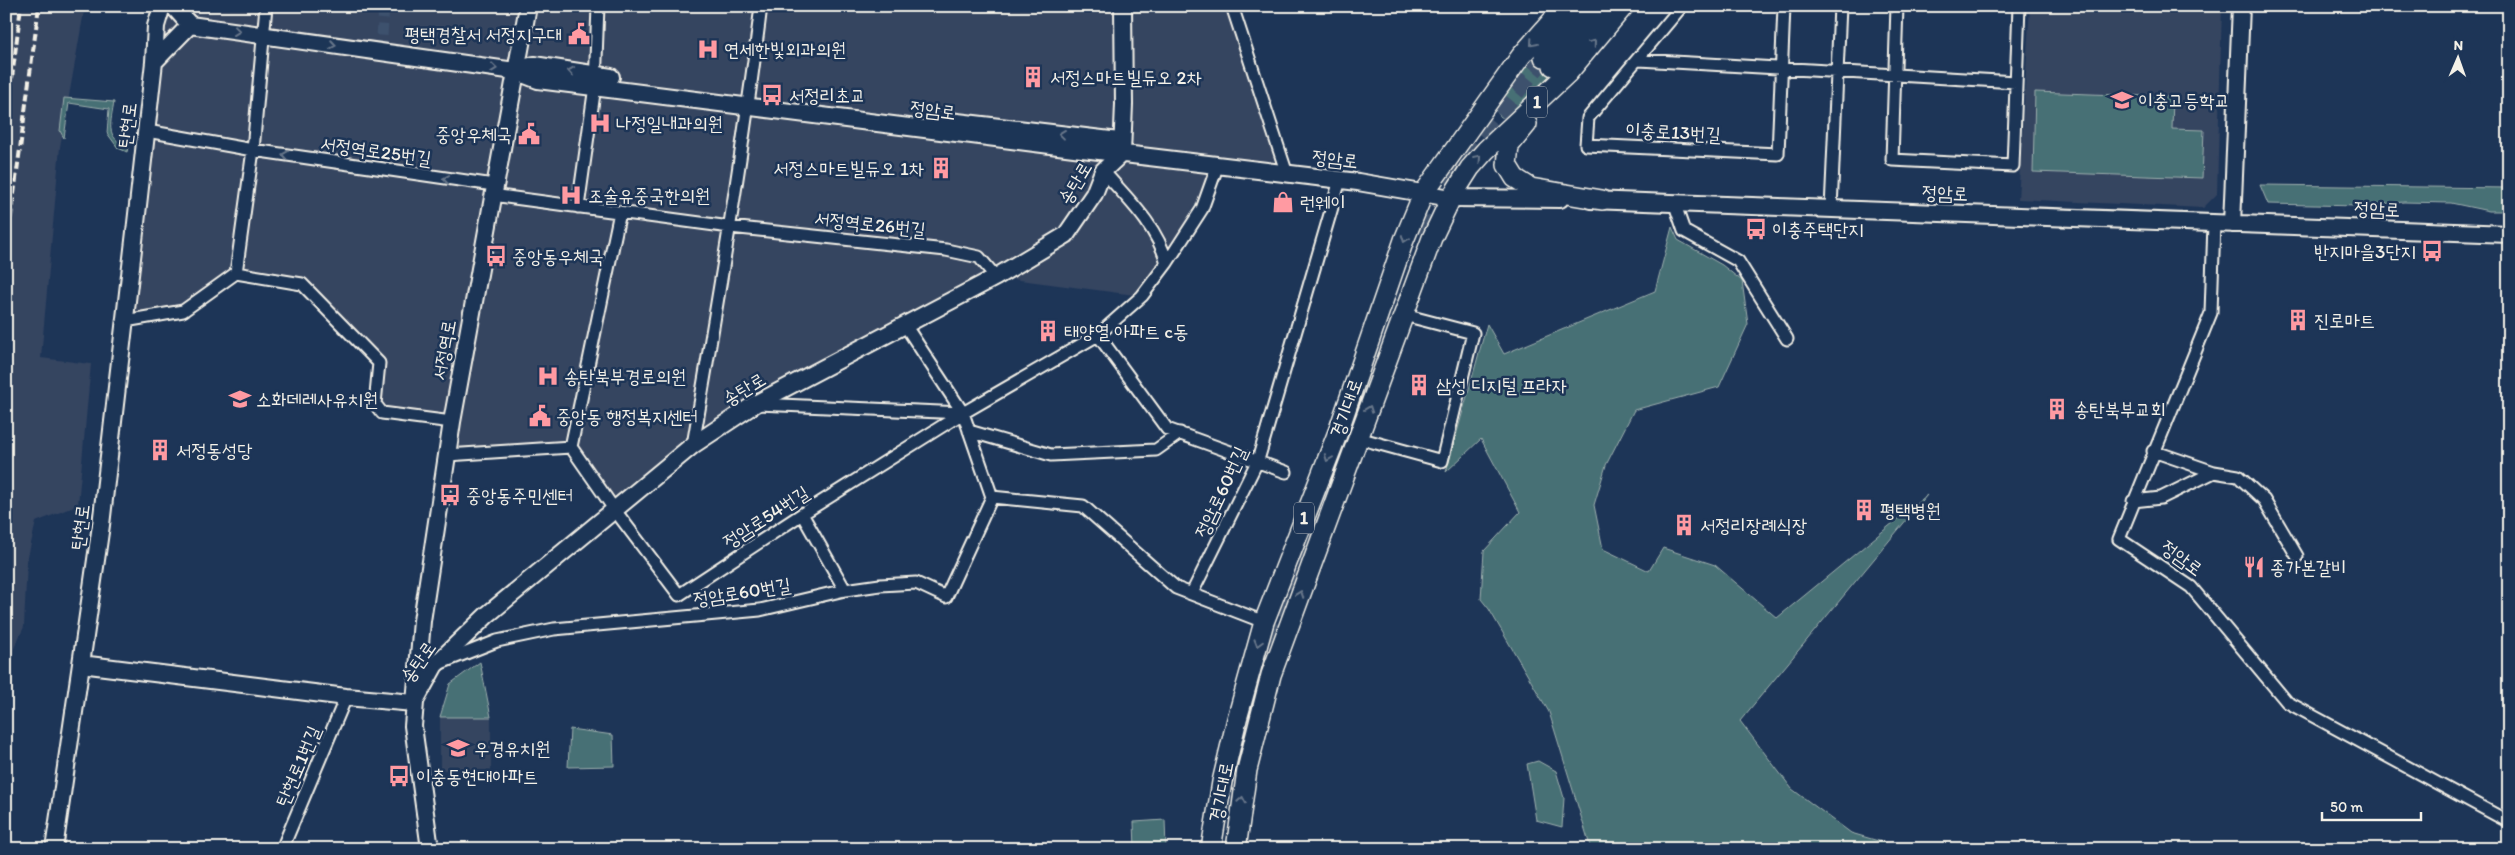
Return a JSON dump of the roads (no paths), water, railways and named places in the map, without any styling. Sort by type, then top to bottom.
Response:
[{"type":"main road","name":"경기대로","points":[[1212,849],[1226,764],[1264,622],[1338,432],[1404,240],[1423,194],[1522,56],[1565,6]]},
{"type":"main road","name":"경기대로","points":[[1555,66],[1586,6]]},
{"type":"main road","name":"경기대로","points":[[1236,849],[1247,770],[1271,675],[1432,238],[1451,198],[1470,168],[1607,6]]},
{"type":"main road","name":"경기대로","points":[[1555,66],[1624,6]]},
{"type":"main road","points":[[1555,66],[1509,146],[1507,165],[1515,178],[1531,188],[1602,200]]},
{"type":"street","name":"탄현로","points":[[54,849],[101,525],[147,131],[156,26],[162,6]]},
{"type":"street","points":[[154,62],[174,44],[190,25],[173,6]]},
{"type":"street","points":[[236,273],[253,150],[266,6]]},
{"type":"street","name":"서정역로","points":[[414,703],[422,621],[452,422],[528,6]]},
{"type":"street","points":[[578,206],[595,80],[598,6]]},
{"type":"street","points":[[693,445],[730,226],[761,6]]},
{"type":"street","points":[[1112,6],[1116,146]]},
{"type":"street","points":[[1116,146],[1123,6]]},
{"type":"street","points":[[1232,6],[1287,174]]},
{"type":"street","name":"이충로13번길","points":[[1682,6],[1639,60],[1588,118],[1586,145],[1778,154],[1784,6]]},
{"type":"street","points":[[1831,209],[1840,6]]},
{"type":"street","points":[[1897,6],[1892,160],[2013,166],[2019,6]]},
{"type":"street","points":[[2232,224],[2241,6]]},
{"type":"street","name":"정암로","points":[[190,25],[515,71],[538,80],[595,80],[1116,146],[1217,167],[1340,180],[1451,198],[1674,202],[2509,234]]},
{"type":"street","points":[[155,39],[174,44]]},
{"type":"street","points":[[1639,60],[2016,82]]},
{"type":"street","name":"서정역로25번길","points":[[147,131],[493,190]]},
{"type":"street","name":"송탄로","points":[[430,849],[413,726],[414,703],[435,665],[487,615],[693,445],[755,404],[996,277],[1066,235],[1094,194],[1116,146]]},
{"type":"street","name":"정암로54번길","points":[[614,509],[679,594],[802,514],[964,414],[1098,335],[1142,296],[1167,263],[1202,209],[1217,167]]},
{"type":"street","points":[[1103,171],[1140,211],[1163,247],[1167,263]]},
{"type":"street","name":"정암로60번길","points":[[1192,593],[1258,460],[1340,180]]},
{"type":"street","name":"서정역로26번길","points":[[493,190],[620,212],[946,250],[979,257],[996,277]]},
{"type":"street","points":[[1674,202],[1684,231],[1738,261],[1787,339]]},
{"type":"street","points":[[614,509],[572,447],[620,212]]},
{"type":"street","name":"정암로","points":[[2214,223],[2211,313],[2153,451],[2119,539],[2191,587],[2286,702],[2509,822]]},
{"type":"street","points":[[125,321],[183,311],[236,273],[302,284],[379,363],[375,404],[382,413],[452,422]]},
{"type":"street","name":"경기대로","points":[[1358,438],[1442,461],[1473,333],[1404,315]]},
{"type":"street","points":[[906,325],[964,414],[992,497],[1083,506],[1176,588],[1264,622]]},
{"type":"street","points":[[1098,335],[1167,429],[1258,460],[1286,472]]},
{"type":"street","points":[[755,404],[964,414]]},
{"type":"street","points":[[969,431],[1050,455],[1156,450],[1180,433]]},
{"type":"street","points":[[447,455],[572,447]]},
{"type":"street","points":[[2153,451],[2214,472],[2238,476],[2264,500],[2297,556]]},
{"type":"street","points":[[2133,501],[2161,498],[2214,472]]},
{"type":"street","name":"정암로60번길","points":[[435,665],[497,641],[554,629],[760,610],[846,590],[880,585],[916,583],[946,597],[992,497]]},
{"type":"street","points":[[802,514],[846,590]]},
{"type":"street","points":[[82,664],[346,698],[414,703]]},
{"type":"street","name":"탄현로1번길","points":[[282,849],[346,698]]},
{"type":"tunnel","points":[[381,52],[384,6]]},
{"type":"tunnel","points":[[1444,178],[1544,57]]},
{"type":"tunnel","points":[[1425,235],[1442,193],[1451,182]]},
{"type":"tunnel","points":[[1264,669],[1319,519]]},
{"type":"railway","points":[[6,126],[21,6]]},
{"type":"railway","points":[[6,254],[39,6]]},
{"type":"place","name":"평택경찰서 서정지구대","points":[[579,34]]},
{"type":"place","name":"연세한빛외과의원","points":[[708,49]]},
{"type":"place","name":"서정스마트빌듀오 2차","points":[[1033,77]]},
{"type":"place","name":"서정리초교","points":[[772,95]]},
{"type":"place","name":"이충고등학교","points":[[2122,100]]},
{"type":"place","name":"나정일내과의원","points":[[600,123]]},
{"type":"place","name":"중앙우체국","points":[[529,134]]},
{"type":"place","name":"서정스마트빌듀오 1차","points":[[941,168]]},
{"type":"place","name":"조술유중국한의원","points":[[571,195]]},
{"type":"place","name":"런웨이","points":[[1283,202]]},
{"type":"place","name":"이충주택단지","points":[[1756,229]]},
{"type":"place","name":"반지마을3단지","points":[[2432,251]]},
{"type":"place","name":"중앙동우체국","points":[[496,256]]},
{"type":"place","name":"진로마트","points":[[2298,320]]},
{"type":"place","name":"태양열 아파트 c동","points":[[1048,331]]},
{"type":"place","name":"송탄북부경로의원","points":[[548,376]]},
{"type":"place","name":"삼성 디지털 프라자","points":[[1419,385]]},
{"type":"place","name":"소화데레사유치원","points":[[240,399]]},
{"type":"place","name":"송탄북부교회","points":[[2057,409]]},
{"type":"place","name":"중앙동 행정복지센터","points":[[540,416]]},
{"type":"place","name":"서정동성당","points":[[160,450]]},
{"type":"place","name":"중앙동주민센터","points":[[450,495]]},
{"type":"place","name":"평택병원","points":[[1864,510]]},
{"type":"place","name":"서정리장례식장","points":[[1684,525]]},
{"type":"place","name":"종가본갈비","points":[[2254,567]]},
{"type":"place","name":"우경유치원","points":[[458,748]]},
{"type":"place","name":"이충동현대아파트","points":[[399,776]]}]
